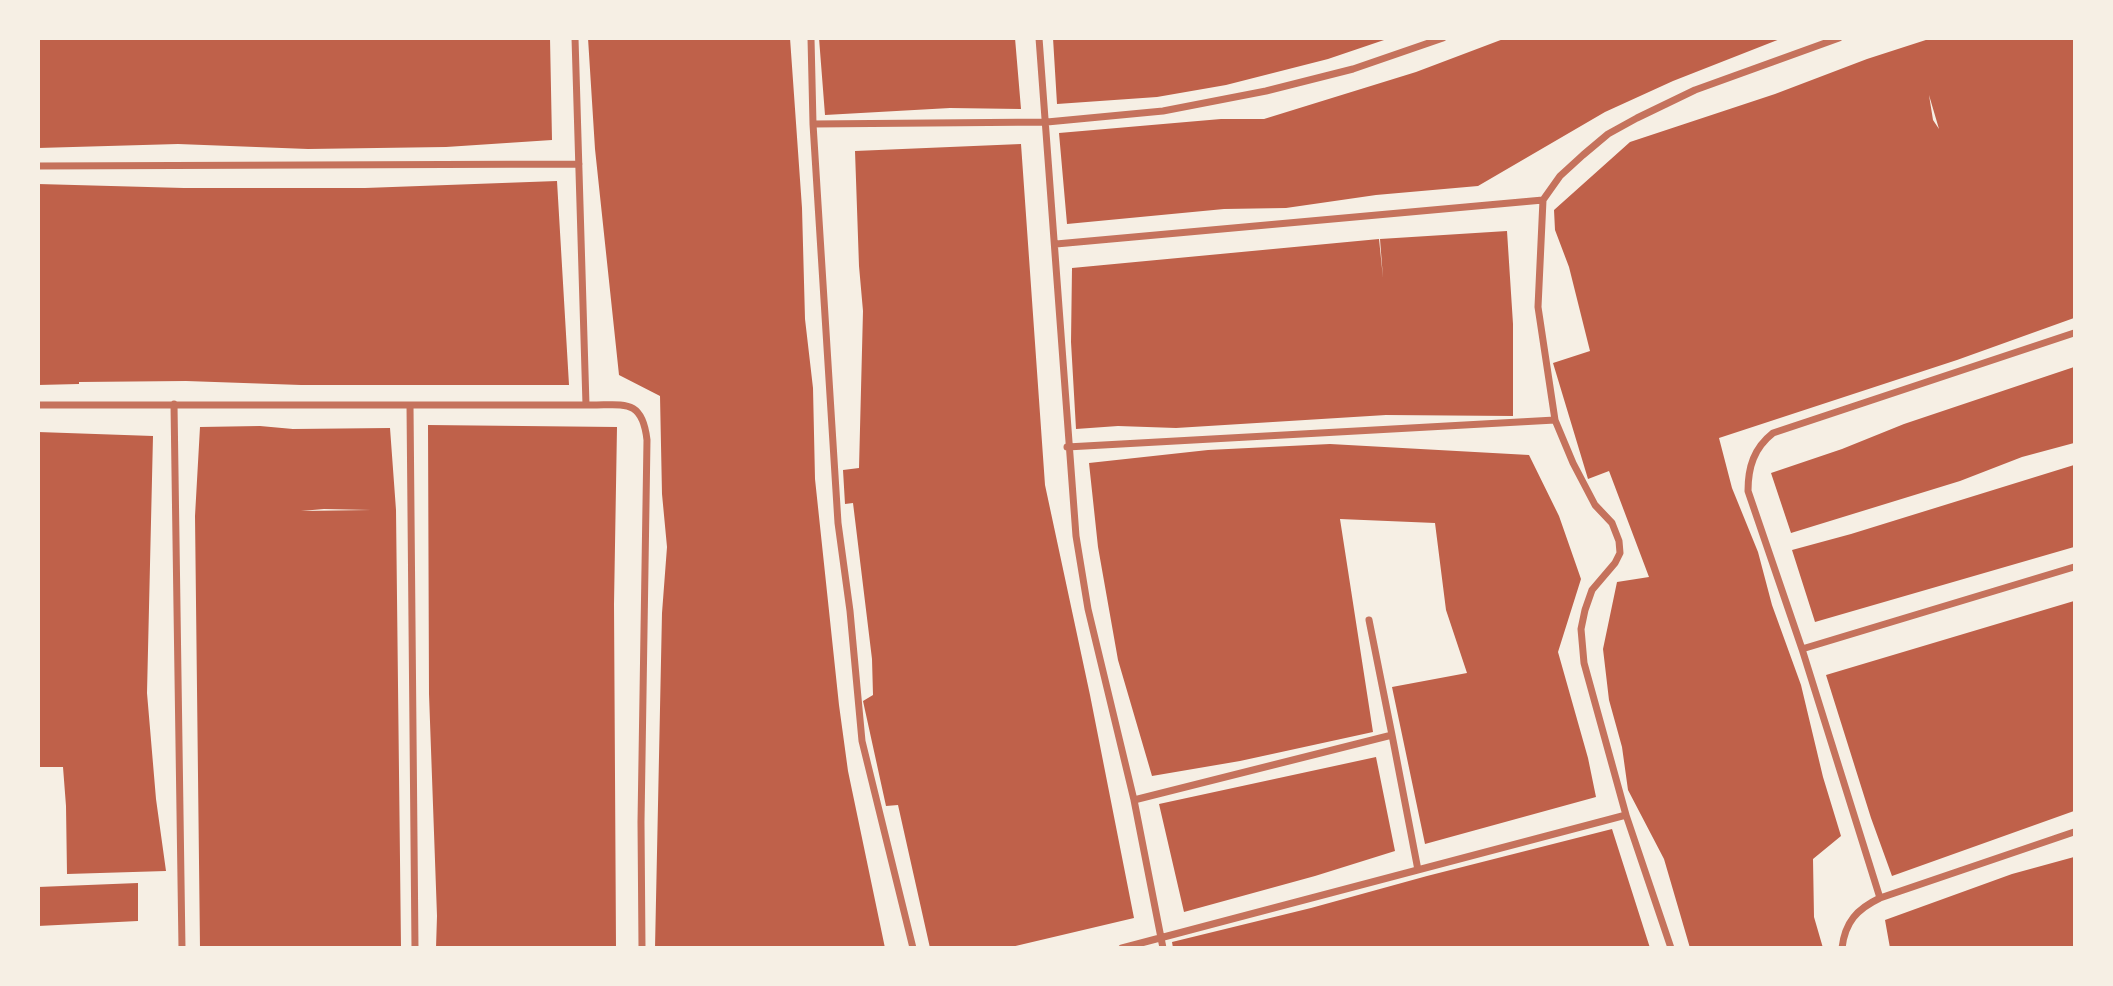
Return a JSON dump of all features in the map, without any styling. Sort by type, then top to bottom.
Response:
[{"type":"street","points":[[575,38],[586,405]]},
{"type":"street","points":[[811,38],[813,124],[838,523],[850,611],[862,741],[913,947]]},
{"type":"street","points":[[1039,38],[1076,536],[1088,609],[1134,800],[1163,947]]},
{"type":"street","points":[[813,124],[1047,122],[1163,111],[1266,91],[1353,69],[1443,38]]},
{"type":"street","points":[[1671,947],[1626,815],[1584,663],[1581,629],[1592,590],[1615,564],[1620,552],[1612,523],[1595,505],[1555,420],[1538,307],[1544,200],[1560,176],[1583,155],[1608,134],[1637,118],[1695,90],[1839,38]]},
{"type":"street","points":[[38,166],[579,164]]},
{"type":"street","points":[[1056,244],[1544,200]]},
{"type":"street","points":[[1880,898],[1802,649],[1748,491],[1748,473],[1762,442],[1773,433],[2074,333]]},
{"type":"street","points":[[174,404],[182,947]]},
{"type":"street","points":[[38,405],[586,405],[636,409],[645,421],[647,440],[641,822],[642,947]]},
{"type":"street","points":[[410,405],[415,947]]},
{"type":"street","points":[[1068,447],[1555,420]]},
{"type":"street","points":[[1802,649],[2074,567]]},
{"type":"street","points":[[1369,620],[1418,870]]},
{"type":"street","points":[[1134,800],[1392,735]]},
{"type":"street","points":[[1122,947],[1626,815]]},
{"type":"street","points":[[1842,947],[1843,936],[1851,918],[1864,905],[2074,832]]},
{"type":"building","points":[[38,38],[550,38],[552,140],[446,147],[308,149],[178,144],[38,148]]},
{"type":"building","points":[[588,38],[790,38],[802,208],[805,319],[813,388],[815,479],[848,771],[885,948],[655,948],[662,613],[667,547],[662,494],[660,396],[619,375],[595,149]]},
{"type":"building","points":[[819,38],[1015,38],[1021,109],[950,108],[825,115]]},
{"type":"building","points":[[1053,38],[1387,39],[1328,59],[1226,85],[1157,97],[1057,104]]},
{"type":"building","points":[[1506,38],[1780,39],[1673,81],[1605,112],[1478,186],[1376,195],[1286,208],[1224,209],[1067,224],[1059,133],[1221,119],[1264,119],[1416,72]]},
{"type":"building","points":[[1932,38],[2074,38],[2074,318],[1957,360],[1719,438],[1732,488],[1758,552],[1772,605],[1801,685],[1823,777],[1841,836],[1813,859],[1814,917],[1823,948],[1690,948],[1664,859],[1628,790],[1622,747],[1609,700],[1603,649],[1617,582],[1649,577],[1609,471],[1588,479],[1553,363],[1590,351],[1569,267],[1555,230],[1554,210],[1630,142],[1775,94]],"holes":[[[1929,95],[1939,129],[1933,120]]]},
{"type":"building","points":[[1021,144],[1045,485],[1134,918],[1007,948],[930,948],[898,805],[886,806],[863,701],[873,695],[872,659],[853,503],[845,504],[843,470],[859,468],[863,311],[855,151]]},
{"type":"building","points":[[557,181],[569,385],[301,385],[186,381],[38,385],[38,184],[184,188],[365,188]]},
{"type":"building","points":[[1507,231],[1513,324],[1513,416],[1386,415],[1176,428],[1118,426],[1076,429],[1071,342],[1072,268],[1379,239],[1383,278],[1380,239]]},
{"type":"building","points":[[2074,367],[2074,443],[2022,457],[1960,481],[1791,533],[1771,473],[1904,424]]},
{"type":"building","points":[[428,425],[617,427],[614,604],[616,948],[436,948],[429,694]]},
{"type":"building","points":[[200,427],[390,428],[396,510],[401,948],[200,948],[195,516]],"holes":[[[324,509],[371,510],[301,511]]]},
{"type":"building","points":[[38,432],[153,436],[147,693],[156,799],[166,871],[67,874],[63,767],[38,767]]},
{"type":"building","points":[[1330,444],[1529,455],[1559,516],[1581,579],[1558,652],[1588,758],[1596,797],[1425,844],[1392,687],[1467,673],[1446,610],[1435,523],[1340,519],[1373,732],[1240,761],[1152,776],[1118,660],[1098,547],[1089,463],[1208,450]]},
{"type":"building","points":[[2074,465],[2074,547],[1815,622],[1792,550]]},
{"type":"building","points":[[2074,601],[2074,811],[1892,876],[1826,675]]},
{"type":"building","points":[[1376,757],[1395,851],[1184,912],[1159,804]]},
{"type":"building","points":[[1612,829],[1650,948],[1173,948],[1172,942]]},
{"type":"building","points":[[2074,857],[2074,948],[1890,948],[1885,920],[2012,874]]},
{"type":"building","points":[[138,883],[138,921],[38,926],[38,887]]}]
